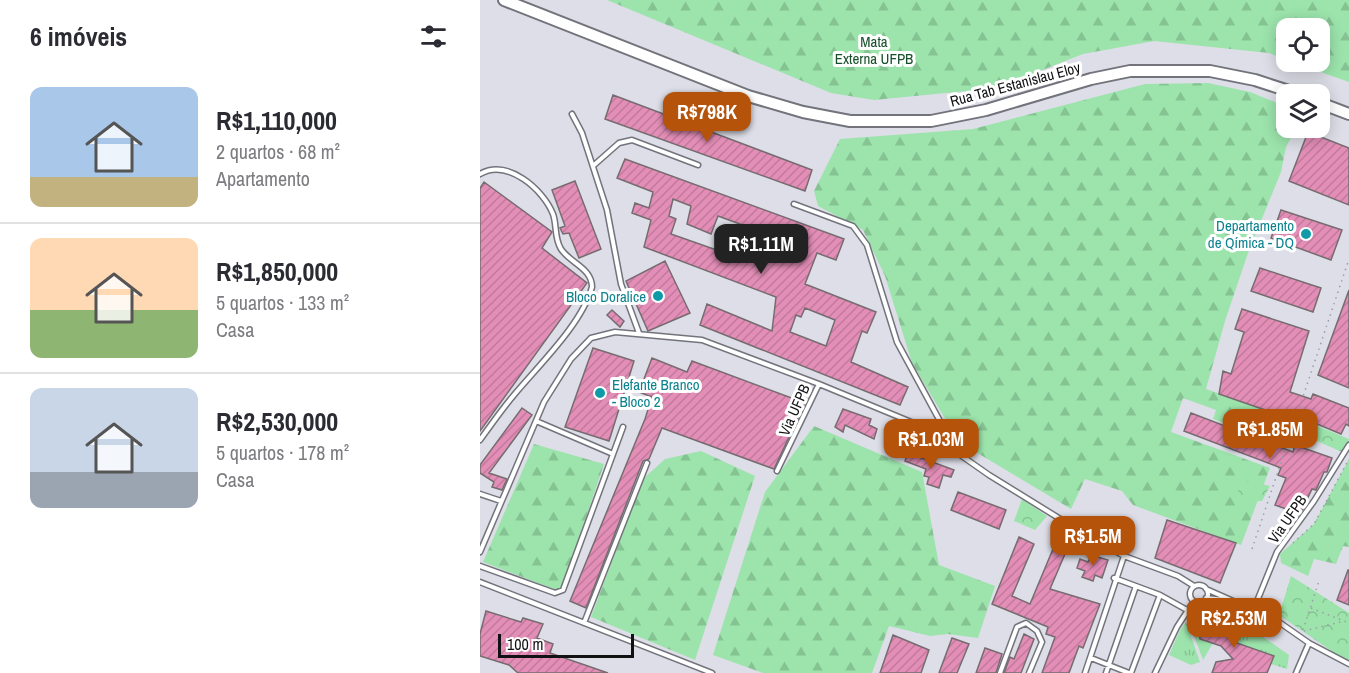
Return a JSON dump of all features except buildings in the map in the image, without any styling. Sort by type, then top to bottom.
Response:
[{"type":"street","name":"Rua Tab Estanislau Eloy","points":[[504,0],[748,96],[803,112],[850,121],[931,121],[986,110],[1090,79],[1130,71],[1210,71],[1276,87]]},
{"type":"street","points":[[1330,107],[1349,114]]},
{"type":"lane","points":[[572,114],[582,133],[607,210],[621,284],[639,333]]},
{"type":"lane","points":[[593,166],[620,143],[632,140],[698,165]]},
{"type":"lane","points":[[480,174],[492,169],[501,170],[514,174],[536,190],[553,214],[559,246],[567,256],[586,271],[592,287],[585,304],[535,374],[514,395],[480,440]]},
{"type":"lane","points":[[794,204],[853,226],[867,245],[897,342],[941,423],[949,449]]},
{"type":"lane","points":[[480,552],[536,420],[556,380],[582,345],[601,333],[639,333],[702,340],[819,384]]},
{"type":"lane","name":"Via UFPB","points":[[777,471],[819,384],[916,424],[949,449],[1083,533],[1124,556],[1178,576],[1194,586]]},
{"type":"lane","points":[[536,420],[613,454]]},
{"type":"lane","points":[[480,566],[560,593],[566,583],[623,427]]},
{"type":"lane","name":"Via UFPB","points":[[1253,611],[1277,552],[1314,501],[1349,445]]},
{"type":"lane","points":[[584,623],[647,463]]},
{"type":"lane","points":[[480,494],[501,501]]},
{"type":"lane","points":[[1085,673],[1114,578],[1124,556]]},
{"type":"lane","points":[[1114,578],[1160,595],[1187,610]]},
{"type":"lane","points":[[480,582],[712,673]]},
{"type":"lane","points":[[1194,601],[1190,593],[1194,586],[1199,585],[1276,620],[1310,643],[1349,664]]},
{"type":"lane","points":[[1106,673],[1136,586]]},
{"type":"lane","points":[[1206,589],[1206,598]]},
{"type":"lane","points":[[1091,658],[1130,673],[1160,595]]},
{"type":"lane","points":[[1194,601],[1202,602],[1206,598],[1229,600]]},
{"type":"lane","points":[[1155,673],[1187,610],[1194,601]]},
{"type":"lane","points":[[1000,673],[1017,627],[1026,623],[1037,631],[1042,642],[1029,673]]},
{"type":"lane","points":[[1296,673],[1310,643]]},
{"type":"path","points":[[1252,549],[1349,259]]},
{"type":"path","points":[[1288,547],[1314,524],[1349,459]]},
{"type":"path","points":[[1304,631],[1319,581]]},
{"type":"path","points":[[1311,608],[1349,623]]},
{"type":"path","points":[[1304,631],[1344,621]]},
{"type":"path","points":[[1294,626],[1313,637]]},
{"type":"green space","name":"Mata Externa UFPB","points":[[607,0],[1349,0],[1349,82],[1320,72],[1330,72],[1330,18],[1276,18],[1276,56],[1269,53],[1154,41],[1083,54],[997,88],[874,100],[831,93]]},
{"type":"green space","points":[[1208,83],[1250,92],[1276,103],[1276,138],[1291,138],[1286,147],[1281,172],[1248,253],[1225,321],[1206,389],[1284,416],[1278,435],[1262,430],[1259,436],[1213,419],[1216,410],[1183,398],[1171,432],[1270,468],[1241,545],[1133,505],[1122,491],[1085,479],[1071,509],[959,442],[912,363],[885,276],[863,230],[818,206],[814,191],[840,139],[973,129],[1145,84]]},
{"type":"green space","points":[[1298,418],[1349,439],[1342,452],[1294,431]]},
{"type":"green space","points":[[814,426],[922,472],[939,565],[995,586],[978,638],[948,634],[930,636],[889,626],[872,673],[763,673],[713,655],[765,492]]},
{"type":"green space","points":[[534,444],[604,464],[561,592],[483,562]]},
{"type":"green space","points":[[701,451],[755,476],[695,660],[591,617],[643,479],[665,459]]},
{"type":"green space","points":[[1349,459],[1349,547],[1343,546],[1336,564],[1314,559],[1308,576],[1281,563],[1280,554],[1314,524]]},
{"type":"green space","points":[[1244,480],[1270,486],[1262,501],[1249,501],[1237,493]]},
{"type":"green space","points":[[1022,499],[1047,516],[1035,530],[1014,521]]},
{"type":"green space","points":[[1291,576],[1349,613],[1349,663],[1279,615]]},
{"type":"green space","points":[[1223,610],[1199,629],[1201,639],[1213,643],[1203,660],[1188,620],[1203,612]]},
{"type":"green space","points":[[1226,611],[1289,655],[1287,669],[1271,664],[1274,656],[1234,642],[1235,630]]},
{"type":"green space","points":[[1186,622],[1200,662],[1191,665],[1169,655]]},
{"type":"place","name":"Departamento de Qímica - DQ","points":[[1306,234]]},
{"type":"place","name":"Bloco Doralice","points":[[658,296]]},
{"type":"place","name":"Elefante Branco - Bloco 2","points":[[600,393]]}]
